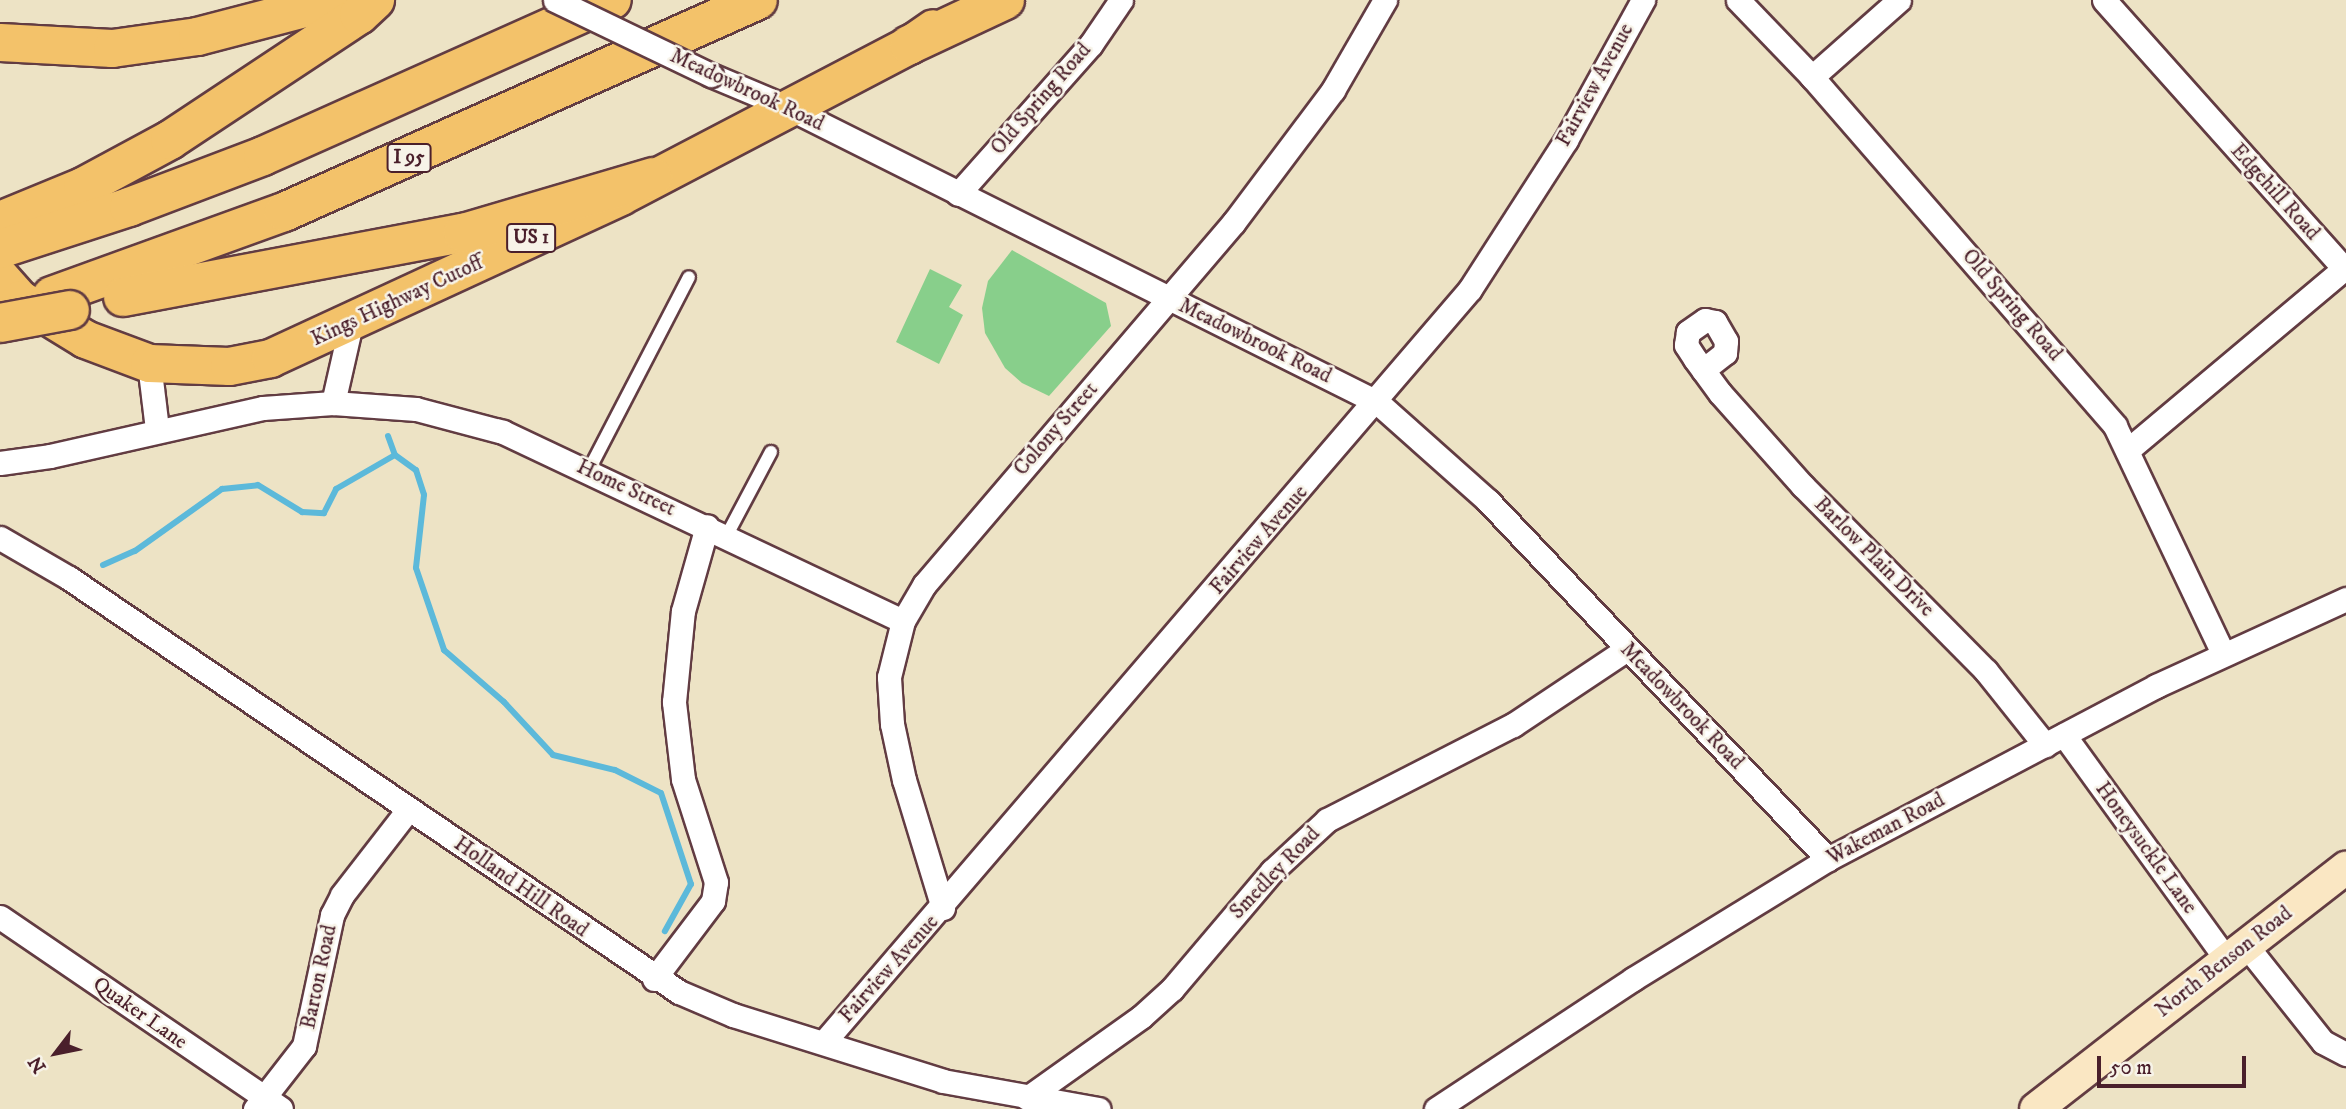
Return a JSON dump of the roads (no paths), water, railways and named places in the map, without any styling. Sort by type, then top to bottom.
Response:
[{"type":"highway","points":[[0,249],[83,187],[170,140],[359,15],[375,0]]},
{"type":"highway","points":[[0,249],[129,207],[252,161],[612,0]]},
{"type":"highway","name":"I 95","points":[[0,311],[61,303],[284,212],[758,0]]},
{"type":"highway","points":[[909,45],[1005,0]]},
{"type":"highway","points":[[0,323],[61,303],[463,233],[653,177]]},
{"type":"main road","points":[[0,42],[111,48],[197,36],[335,0]]},
{"type":"main road","name":"Kings Highway Cutoff","points":[[0,249],[20,299],[85,339],[149,363],[229,366],[270,358],[351,324],[653,177],[909,45],[966,0]]},
{"type":"main road","name":"North Benson Road","points":[[2036,1109],[2346,868]]},
{"type":"street","name":"Meadowbrook Road","points":[[555,0],[711,75],[788,107],[1377,402],[1488,501],[1828,859]]},
{"type":"street","name":"Old Spring Road","points":[[958,194],[1090,44],[1121,0]]},
{"type":"street","name":"Colony Street","points":[[943,908],[904,780],[892,724],[890,668],[903,621],[924,585],[1170,299],[1333,90],[1385,0]]},
{"type":"street","name":"Fairview Avenue","points":[[824,1042],[943,908],[1377,402],[1470,289],[1566,140],[1643,0]]},
{"type":"street","name":"Old Spring Road","points":[[1738,0],[1812,77],[2089,393],[2129,449],[2223,653]]},
{"type":"street","points":[[1812,77],[1899,0]]},
{"type":"street","name":"Edgehill Road","points":[[2104,0],[2345,267],[2129,449]]},
{"type":"street","points":[[333,403],[351,324]]},
{"type":"street","points":[[149,363],[157,429]]},
{"type":"street","name":"Barlow Plain Drive","points":[[1703,370],[1803,486],[2054,740]]},
{"type":"street","name":"Home Street","points":[[0,463],[50,456],[157,429],[263,408],[333,403],[416,409],[503,432],[589,470],[903,621]]},
{"type":"street","points":[[654,979],[713,901],[716,883],[683,779],[674,702],[683,611],[717,531]]},
{"type":"street","name":"Holland Hill Road","points":[[0,538],[69,578],[654,979],[733,1015],[824,1042],[992,1101],[1027,1097],[1098,1109]]},
{"type":"street","name":"Wakeman Road","points":[[1449,1106],[1633,979],[1828,859],[2223,653],[2346,599]]},
{"type":"street","name":"Smedley Road","points":[[1027,1097],[1141,1017],[1172,989],[1272,871],[1327,820],[1513,725],[1627,649]]},
{"type":"street","name":"Honeysuckle Lane","points":[[2054,740],[2236,952],[2323,1042],[2346,1054]]},
{"type":"street","name":"Barton Road","points":[[266,1105],[304,1046],[332,915],[342,894],[408,810]]},
{"type":"street","name":"Quaker Lane","points":[[0,917],[266,1105]]},
{"type":"lane","points":[[589,470],[689,277]]},
{"type":"lane","points":[[717,531],[771,452]]},
{"type":"waterway","points":[[388,436],[395,455],[416,470],[424,495],[416,568],[444,650],[504,702],[553,755],[615,770],[661,793],[691,884],[665,931]]},
{"type":"waterway","points":[[103,565],[135,551],[222,489],[258,485],[302,512],[324,513],[336,489],[395,455]]}]
